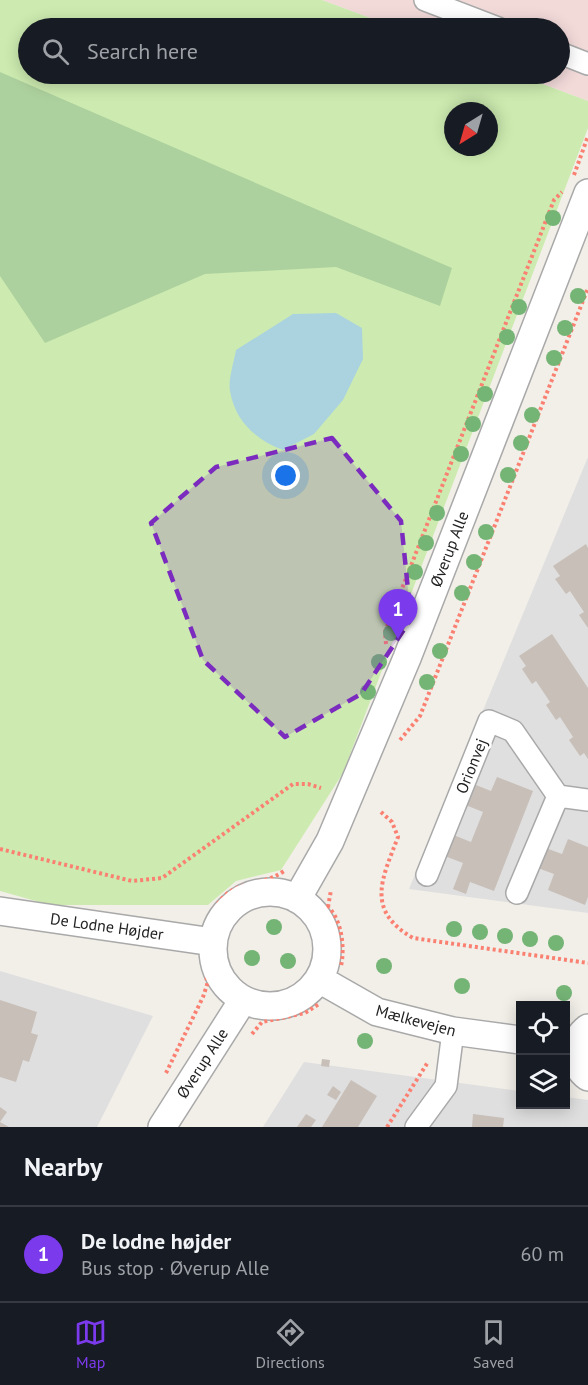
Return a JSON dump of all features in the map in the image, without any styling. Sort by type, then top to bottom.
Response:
[{"type":"street","points":[[425,0],[472,18]]},
{"type":"street","points":[[570,57],[588,64]]},
{"type":"street","name":"Øverup Alle","points":[[300,894],[330,841],[407,658],[577,186]]},
{"type":"street","name":"Orionvej","points":[[427,875],[489,721],[513,731],[558,796]]},
{"type":"street","points":[[517,893],[558,796],[588,800]]},
{"type":"street","points":[[271,893],[300,894],[319,920],[325,934],[327,950],[325,983],[285,1004],[259,1006],[243,1000],[229,989],[219,975],[210,941],[224,916],[244,898],[271,893]]},
{"type":"street","name":"De Lodne Højder","points":[[0,911],[210,941]]},
{"type":"street","name":"Mælkevejen","points":[[325,983],[377,1012],[447,1029],[516,1039]]},
{"type":"street","name":"Øverup Alle","points":[[162,1127],[243,1000]]},
{"type":"street","points":[[416,1127],[446,1086],[447,1029]]},
{"type":"street","points":[[576,1042],[578,1067],[588,1077]]},
{"type":"path","points":[[386,649],[385,632],[468,415],[554,200],[559,193],[577,186],[588,136]]},
{"type":"path","points":[[395,744],[420,716],[588,288]]},
{"type":"path","points":[[0,849],[132,881],[162,878],[293,784],[308,784],[321,788]]},
{"type":"path","points":[[381,812],[392,822],[398,837],[380,885],[380,900],[394,928],[412,938],[588,963]]},
{"type":"path","points":[[164,1076],[207,985],[210,941],[208,927],[215,904],[240,885],[283,873],[290,864]]},
{"type":"path","points":[[247,1040],[262,1022],[305,1013],[319,1003],[325,983],[342,964],[343,944],[332,910],[300,894],[274,876]]},
{"type":"path","points":[[328,907],[334,879]]},
{"type":"path","points":[[387,1127],[447,1029]]},
{"type":"highlighted area","points":[[332,438],[401,521],[411,619],[361,694],[285,737],[203,660],[151,523],[216,467]]},
{"type":"shaded area","points":[[322,0],[588,0],[588,101],[543,84],[570,84],[570,18],[370,18]]},
{"type":"shaded area","points":[[588,457],[588,913],[409,889]]},
{"type":"shaded area","points":[[0,971],[153,1016],[97,1127],[0,1127]]},
{"type":"shaded area","points":[[304,1062],[516,1090],[516,1109],[570,1109],[570,1098],[588,1100],[588,1127],[263,1127]]},
{"type":"green space","points":[[0,0],[322,0],[370,18],[18,18],[18,84],[543,84],[588,101],[588,128],[343,773],[281,870],[236,881],[208,905],[50,905],[0,891]]},
{"type":"green space","points":[[0,72],[18,80],[18,84],[28,84],[452,268],[440,306],[336,267],[205,274],[45,343],[0,276]]},
{"type":"water","points":[[336,313],[362,328],[363,359],[343,400],[314,434],[283,450],[273,446],[248,428],[233,402],[230,381],[236,350],[293,314]]},
{"type":"building","points":[[586,544],[588,548],[588,628],[579,615],[584,612],[570,591],[566,594],[555,579],[560,576],[553,566]]},
{"type":"building","points":[[552,634],[588,688],[588,759],[584,753],[580,756],[569,740],[573,737],[560,717],[556,720],[546,705],[550,702],[536,681],[532,684],[522,669],[526,666],[519,656]]},
{"type":"building","points":[[497,777],[533,791],[494,891],[470,882],[466,894],[453,889],[463,863],[442,855],[451,834],[471,842],[483,812],[463,804],[471,783],[491,791]]},
{"type":"building","points":[[568,839],[588,847],[588,897],[585,905],[548,890],[554,874],[535,867],[543,847],[562,854]]},
{"type":"building","points":[[0,1000],[37,1012],[31,1033],[38,1035],[29,1062],[23,1060],[16,1082],[0,1077]]},
{"type":"building","points":[[322,1059],[330,1060],[329,1067],[321,1066]]},
{"type":"building","points":[[351,1080],[377,1096],[358,1127],[322,1127]]},
{"type":"building","points":[[333,1086],[341,1092],[336,1100],[327,1095]]},
{"type":"building","points":[[0,1107],[7,1112],[0,1122]]},
{"type":"building","points":[[306,1114],[316,1120],[311,1127],[297,1127]]},
{"type":"building","points":[[473,1114],[504,1118],[503,1127],[472,1127]]},
{"type":"place","name":"De lodne højder","points":[[398,639]]}]
